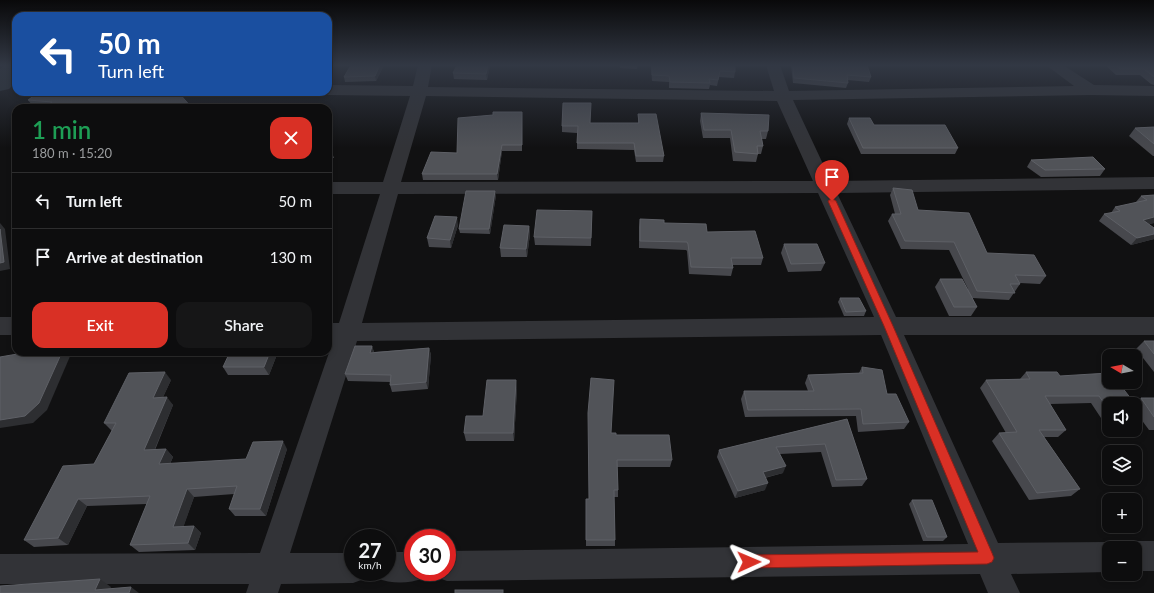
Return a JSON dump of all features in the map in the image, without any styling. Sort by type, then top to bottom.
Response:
[{"type":"street","points":[[332,353],[338,332],[390,188],[419,93]]},
{"type":"street","points":[[480,93],[783,96],[954,93]]},
{"type":"street","points":[[782,93],[888,326],[987,558],[1004,593]]},
{"type":"street","points":[[1131,93],[1151,94]]},
{"type":"street","points":[[332,188],[825,187],[1154,183]]},
{"type":"street","points":[[0,326],[12,326]]},
{"type":"street","points":[[338,332],[888,326],[1154,326]]},
{"type":"street","points":[[266,581],[331,356]]},
{"type":"street","points":[[456,566],[1102,556]]},
{"type":"street","points":[[1142,556],[1154,556]]},
{"type":"street","points":[[0,568],[266,581],[344,569]]},
{"type":"building","points":[[34,96],[182,96],[188,104],[49,104],[52,102],[28,100]]},
{"type":"building","points":[[563,103],[591,103],[590,123],[639,123],[638,114],[656,114],[664,156],[636,156],[634,143],[577,143],[578,126],[562,126]]},
{"type":"building","points":[[493,112],[522,112],[522,145],[502,145],[497,174],[422,174],[431,152],[457,153],[458,118],[493,115]]},
{"type":"building","points":[[701,113],[769,115],[768,131],[760,131],[763,146],[757,146],[758,154],[735,152],[731,130],[704,130]]},
{"type":"building","points":[[849,118],[870,118],[874,125],[945,125],[958,148],[863,148]]},
{"type":"building","points":[[1154,127],[1154,144],[1135,128]]},
{"type":"building","points":[[1093,157],[1105,169],[1045,170],[1031,160]]},
{"type":"building","points":[[893,188],[912,190],[918,210],[969,213],[987,253],[1034,255],[1046,276],[1015,275],[1020,284],[1010,284],[1015,293],[977,291],[954,242],[905,241],[892,214],[901,214]]},
{"type":"building","points":[[466,191],[495,191],[489,229],[459,229]]},
{"type":"building","points":[[1154,195],[1154,217],[1143,220],[1154,228],[1154,234],[1137,238],[1104,214],[1120,211],[1115,207],[1147,200],[1141,196]]},
{"type":"building","points":[[537,210],[592,211],[591,238],[534,237]]},
{"type":"building","points":[[435,216],[457,217],[450,240],[427,238]]},
{"type":"building","points":[[640,219],[664,220],[664,223],[706,224],[707,232],[755,231],[763,258],[731,258],[733,268],[691,267],[687,242],[640,241]]},
{"type":"building","points":[[504,225],[529,226],[526,249],[500,248]]},
{"type":"building","points":[[0,229],[4,262],[0,263]]},
{"type":"building","points":[[784,244],[817,244],[825,263],[791,264]]},
{"type":"building","points":[[940,279],[962,279],[977,307],[954,307]]},
{"type":"building","points":[[840,298],[859,298],[866,311],[846,312]]},
{"type":"building","points":[[1144,341],[1154,341],[1154,354]]},
{"type":"building","points":[[355,346],[372,346],[370,353],[429,348],[426,382],[390,385],[391,375],[345,374]]},
{"type":"building","points":[[12,355],[60,356],[39,403],[25,416],[0,420],[0,357]]},
{"type":"building","points":[[228,356],[268,356],[264,367],[223,367]]},
{"type":"building","points":[[862,367],[882,370],[887,394],[896,394],[909,422],[863,424],[861,409],[748,410],[744,391],[814,391],[808,375],[863,373]]},
{"type":"building","points":[[165,372],[153,398],[167,397],[144,450],[166,449],[159,464],[246,459],[253,442],[283,441],[260,509],[229,509],[237,486],[187,489],[173,527],[194,526],[188,543],[130,545],[150,496],[78,499],[58,538],[24,540],[63,466],[94,464],[116,423],[104,423],[129,373]]},
{"type":"building","points":[[1026,372],[1057,372],[1060,376],[1102,373],[1102,389],[1123,389],[1130,397],[1102,397],[1102,400],[1099,396],[1045,396],[1066,430],[1039,430],[1080,489],[1037,493],[999,433],[1017,432],[986,380],[1030,379]]},
{"type":"building","points":[[591,378],[614,380],[611,433],[616,433],[616,435],[669,435],[672,460],[617,460],[618,490],[614,490],[615,540],[586,540],[586,499],[589,499],[588,413]]},
{"type":"building","points":[[487,380],[516,380],[513,433],[464,433],[466,416],[483,416]]},
{"type":"building","points":[[1142,398],[1154,398],[1154,417],[1142,399]]},
{"type":"building","points":[[847,419],[867,479],[836,480],[825,444],[776,447],[786,466],[763,472],[768,483],[738,491],[719,450]]},
{"type":"building","points":[[912,500],[932,500],[947,537],[927,537]]},
{"type":"building","points":[[100,579],[95,590],[131,587],[129,593],[0,593],[0,586]]},
{"type":"building","points":[[455,590],[503,590],[503,593],[455,593]]},
{"type":"route","points":[[749,562],[987,558],[888,326],[832,201]]}]
